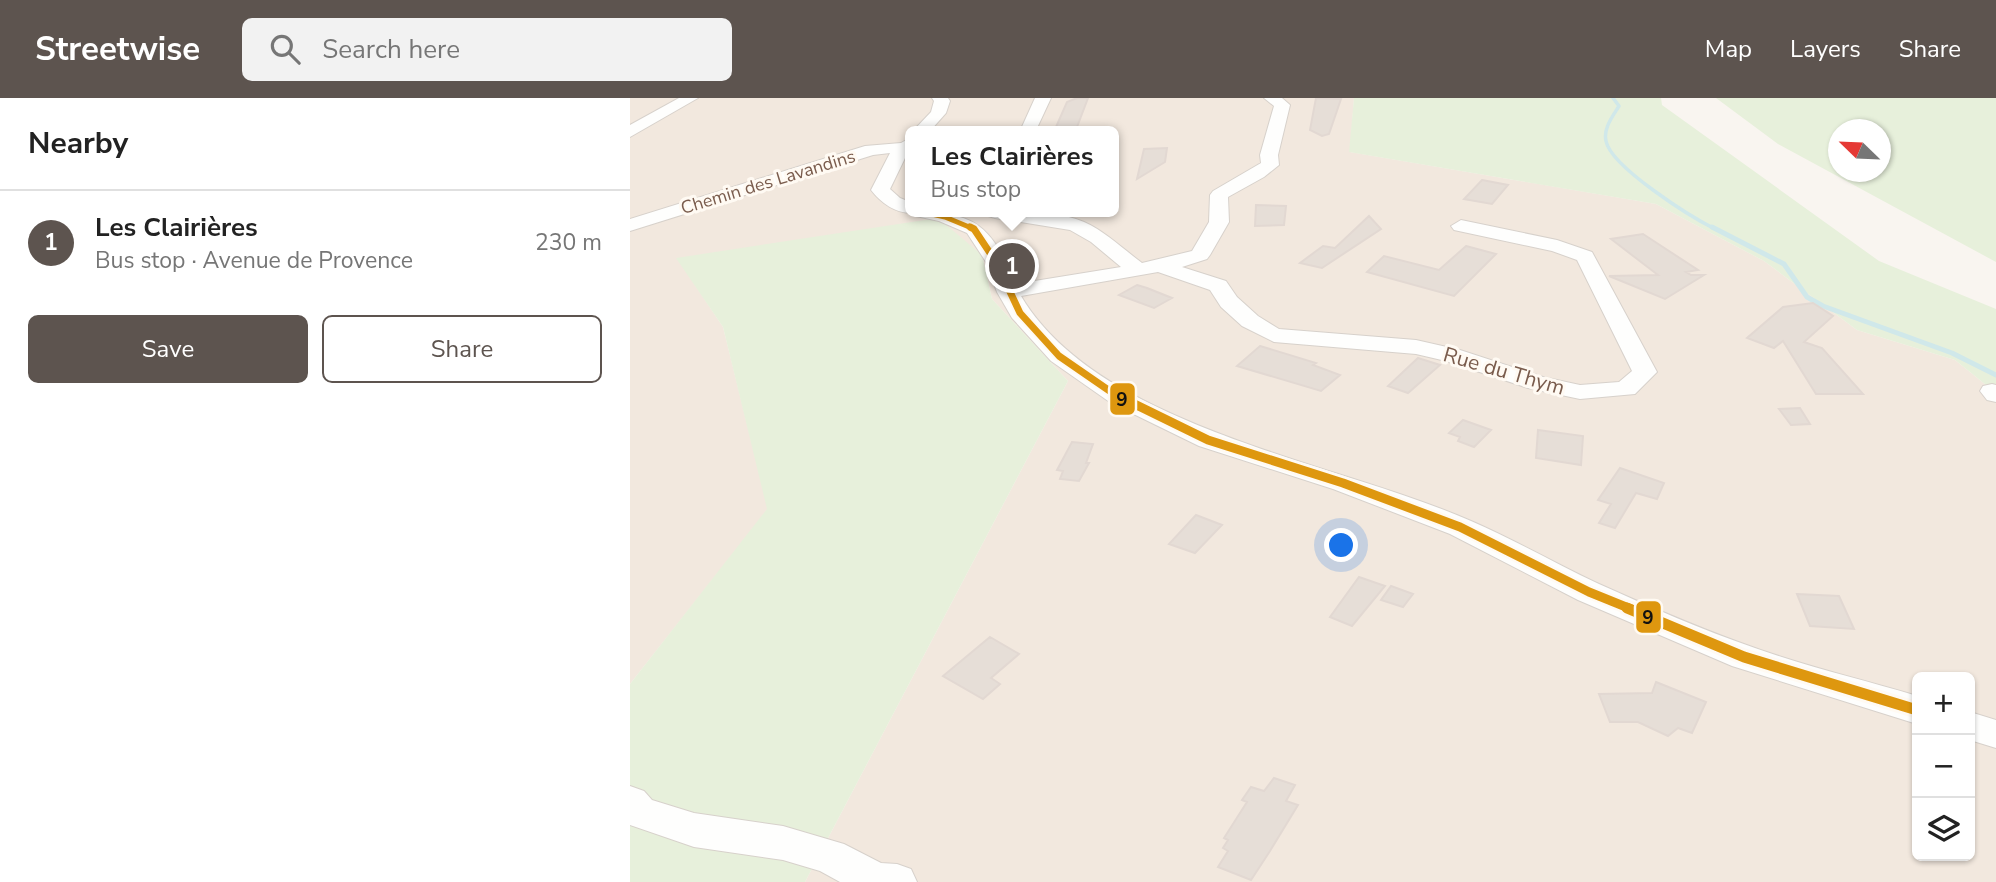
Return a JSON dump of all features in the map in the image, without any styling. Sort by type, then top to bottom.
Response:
[{"type":"street","points":[[630,132],[690,98]]},
{"type":"street","points":[[926,126],[938,113],[942,102],[940,98]]},
{"type":"street","points":[[1030,126],[1043,98]]},
{"type":"street","points":[[996,262],[1022,278],[1039,283],[1059,283],[1136,269],[1163,267],[1200,255],[1219,222],[1219,195],[1234,184],[1261,173],[1270,164],[1269,155],[1282,105],[1272,98]]},
{"type":"street","name":"Chemin des Lavandins","points":[[630,225],[871,150],[905,146]]},
{"type":"street","points":[[905,149],[897,156],[880,190],[893,202],[905,206]]},
{"type":"street","points":[[945,217],[974,229],[996,262],[1014,302],[1059,356],[1120,398],[1208,440],[1343,482],[1460,527],[1589,592],[1744,657],[1912,708]]},
{"type":"street","points":[[1026,217],[1075,225],[1098,238],[1136,269]]},
{"type":"street","name":"Rue du Thym","points":[[1163,267],[1218,286],[1229,302],[1250,321],[1274,335],[1416,347],[1452,355],[1537,383],[1580,392],[1626,388],[1645,372],[1585,256],[1557,246],[1461,226]]},
{"type":"street","points":[[1014,302],[1059,283]]},
{"type":"street","points":[[1975,728],[1996,734]]},
{"type":"street","points":[[630,802],[639,812],[694,830],[783,843],[830,856],[876,881],[897,882]]},
{"type":"shaded area","points":[[630,98],[1354,98],[1350,152],[1656,204],[1764,261],[1857,330],[1955,360],[1996,393],[1996,882],[805,882],[1068,381],[992,299],[982,255],[677,258],[723,327],[768,509],[630,684]]},
{"type":"green space","points":[[1354,98],[1661,98],[1662,105],[1879,261],[1996,309],[1996,393],[1955,360],[1857,330],[1764,261],[1656,204],[1349,152]]},
{"type":"green space","points":[[1716,98],[1996,98],[1996,262],[1848,182],[1891,182],[1891,119],[1828,119],[1828,171],[1778,144]]},
{"type":"green space","points":[[938,218],[982,255],[992,299],[1068,381],[805,882],[630,882],[630,684],[767,509],[723,327],[676,258]]},
{"type":"building","points":[[1088,98],[1077,126],[1056,126],[1067,102]]},
{"type":"building","points":[[1316,98],[1341,99],[1329,134],[1322,136],[1310,130]]},
{"type":"building","points":[[1167,148],[1165,162],[1137,179],[1144,149]]},
{"type":"building","points":[[1482,180],[1508,185],[1492,204],[1464,199]]},
{"type":"building","points":[[1256,205],[1286,206],[1284,225],[1255,226]]},
{"type":"building","points":[[1369,216],[1381,229],[1322,268],[1300,263],[1323,246],[1335,248]]},
{"type":"building","points":[[1643,234],[1698,270],[1686,272],[1691,275],[1704,275],[1665,299],[1609,276],[1658,275],[1611,239]]},
{"type":"building","points":[[1466,246],[1496,254],[1454,296],[1367,272],[1384,256],[1439,270]]},
{"type":"building","points":[[1137,285],[1172,298],[1154,308],[1119,295]]},
{"type":"building","points":[[1813,303],[1833,316],[1804,342],[1822,348],[1863,394],[1816,394],[1783,341],[1774,348],[1747,338],[1783,307]]},
{"type":"building","points":[[1260,346],[1316,363],[1313,365],[1340,375],[1321,391],[1237,366]]},
{"type":"building","points":[[1418,358],[1440,365],[1408,393],[1388,386]]},
{"type":"building","points":[[1800,408],[1810,424],[1791,425],[1779,409]]},
{"type":"building","points":[[1463,420],[1491,430],[1474,447],[1458,441],[1460,437],[1449,433]]},
{"type":"building","points":[[1538,430],[1583,436],[1581,465],[1536,458]]},
{"type":"building","points":[[1072,442],[1093,444],[1086,463],[1089,463],[1079,481],[1060,479],[1063,471],[1057,470]]},
{"type":"building","points":[[1620,468],[1664,483],[1657,499],[1636,493],[1615,528],[1599,523],[1611,504],[1598,500]]},
{"type":"building","points":[[1196,515],[1222,525],[1195,553],[1169,544]]},
{"type":"building","points":[[1359,577],[1385,586],[1352,626],[1330,617]]},
{"type":"building","points":[[1391,586],[1413,594],[1403,607],[1381,600]]},
{"type":"building","points":[[1797,594],[1839,596],[1854,629],[1810,626]]},
{"type":"building","points":[[990,637],[1019,654],[991,678],[1000,684],[983,699],[943,676]]},
{"type":"building","points":[[1656,682],[1706,702],[1692,733],[1678,728],[1668,736],[1638,722],[1610,722],[1599,694],[1652,693]]},
{"type":"building","points":[[1274,778],[1295,785],[1286,801],[1298,805],[1270,851],[1251,880],[1218,867],[1228,851],[1223,848],[1228,840],[1224,838],[1247,802],[1242,800],[1251,787],[1264,791]]},
{"type":"waterway","points":[[1613,98],[1619,106],[1606,131],[1606,141],[1611,152],[1653,190],[1715,229]]},
{"type":"waterway","points":[[1712,227],[1784,264],[1807,297],[1823,306],[1952,353],[1996,375]]},
{"type":"transit line","name":"9","points":[[945,217],[974,229],[996,262],[1020,313],[1059,356],[1120,398],[1208,440],[1343,483],[1460,527],[1589,592],[1744,657],[1912,708]]},
{"type":"place","name":"Les Clairières","points":[[1012,266]]}]
